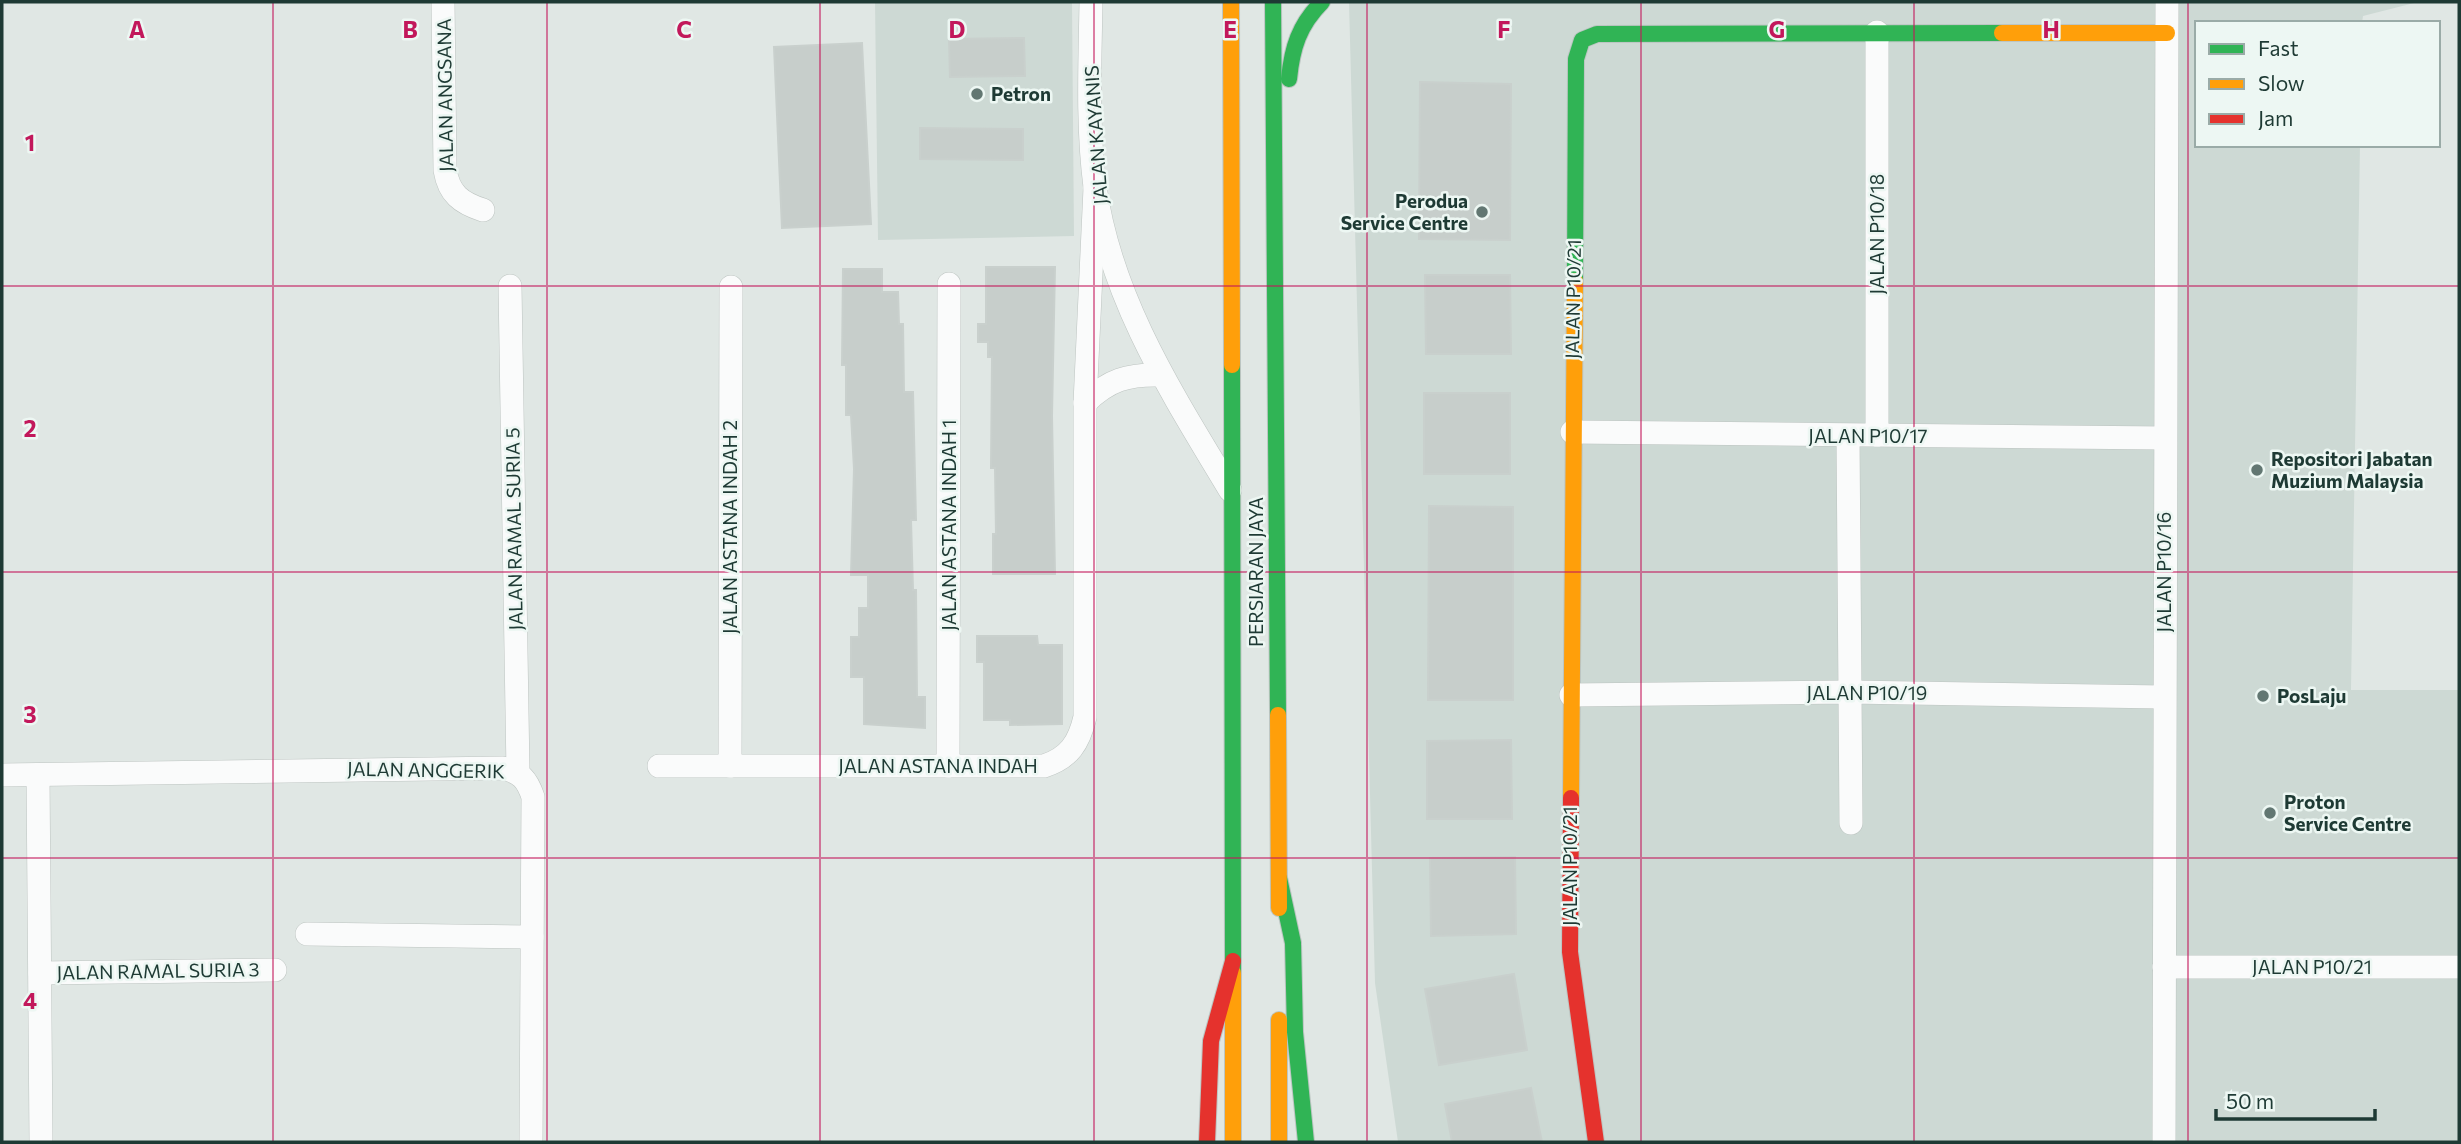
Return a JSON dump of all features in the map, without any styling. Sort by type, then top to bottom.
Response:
[{"type":"main road","name":"PERSIARAN JAYA","points":[[1231,2],[1233,1142]]},
{"type":"main road","name":"PERSIARAN JAYA","points":[[1273,2],[1277,267],[1279,1142]]},
{"type":"main road","points":[[1277,267],[1293,44],[1305,18],[1322,2]]},
{"type":"main road","name":"JALAN P10/21","points":[[1597,1142],[1570,952],[1576,60],[1582,40],[1597,34],[2167,33]]},
{"type":"main road","points":[[1279,878],[1293,943],[1295,1032],[1306,1142]]},
{"type":"main road","points":[[1207,1142],[1211,1041],[1233,961]]},
{"type":"street","name":"JALAN ANGSANA","points":[[443,2],[447,186],[456,198],[483,210]]},
{"type":"street","name":"JALAN KAYANIS","points":[[1091,2],[1090,99],[1095,188],[1123,291],[1139,332],[1161,374],[1230,490]]},
{"type":"street","name":"JALAN P10/16","points":[[2164,1142],[2163,697],[2167,2]]},
{"type":"street","name":"JALAN P10/18","points":[[1877,32],[1877,435]]},
{"type":"street","name":"JALAN ASTANA INDAH","points":[[659,766],[1044,766],[1065,757],[1076,745],[1085,717],[1085,403],[1095,188]]},
{"type":"street","name":"JALAN ASTANA INDAH 1","points":[[948,766],[949,284]]},
{"type":"street","name":"JALAN RAMAL SURIA 5","points":[[510,286],[518,772]]},
{"type":"street","name":"JALAN ASTANA INDAH 2","points":[[730,766],[731,287]]},
{"type":"street","points":[[1085,403],[1116,379],[1137,374],[1161,374]]},
{"type":"street","name":"JALAN P10/17","points":[[1572,432],[2165,438]]},
{"type":"street","points":[[1848,436],[1851,823]]},
{"type":"street","name":"JALAN P10/19","points":[[1571,695],[1850,692],[2163,697]]},
{"type":"street","name":"JALAN ANGGERIK","points":[[2,775],[503,768],[518,772],[528,782],[533,797],[531,1142]]},
{"type":"street","points":[[38,775],[41,1142]]},
{"type":"street","points":[[307,934],[532,937]]},
{"type":"street","name":"JALAN P10/21","points":[[2164,967],[2459,967]]},
{"type":"street","name":"JALAN RAMAL SURIA 3","points":[[40,973],[275,970]]},
{"type":"shaded area","points":[[875,2],[1072,2],[1074,236],[878,240]]},
{"type":"shaded area","points":[[1349,2],[2418,2],[2363,16],[2362,21],[2195,21],[2195,147],[2360,147],[2351,690],[2459,690],[2459,1142],[1398,1142],[1375,983]]},
{"type":"building","points":[[1024,38],[1025,76],[950,77],[949,39]]},
{"type":"building","points":[[862,43],[871,224],[782,228],[774,47]]},
{"type":"building","points":[[1420,82],[1511,84],[1510,240],[1419,239]]},
{"type":"building","points":[[920,128],[1023,129],[1023,160],[920,159]]},
{"type":"building","points":[[986,267],[1055,267],[1052,416],[1055,574],[993,574],[993,534],[996,534],[995,468],[991,468],[992,357],[988,357],[988,342],[978,342],[978,324],[986,324]]},
{"type":"building","points":[[843,269],[882,269],[882,292],[898,292],[899,324],[903,324],[904,392],[913,392],[916,520],[911,520],[913,590],[916,590],[917,697],[925,697],[925,728],[864,724],[864,677],[851,677],[851,637],[859,637],[859,608],[868,608],[868,575],[851,575],[854,469],[851,415],[846,415],[846,365],[842,365]]},
{"type":"building","points":[[1425,275],[1510,275],[1511,354],[1426,354]]},
{"type":"building","points":[[1424,393],[1510,393],[1510,474],[1424,474]]},
{"type":"building","points":[[1429,506],[1513,507],[1513,700],[1428,700]]},
{"type":"building","points":[[977,636],[1037,636],[1038,645],[1062,645],[1062,724],[1010,725],[1010,720],[984,720],[984,662],[977,662]]},
{"type":"building","points":[[1511,740],[1512,819],[1427,819],[1427,741]]},
{"type":"building","points":[[1515,857],[1516,934],[1431,936],[1430,858]]},
{"type":"building","points":[[1514,974],[1527,1050],[1439,1065],[1425,989]]},
{"type":"building","points":[[1531,1088],[1542,1142],[1452,1142],[1445,1104]]},
{"type":"traffic: fast","points":[[1273,2],[1278,715]]},
{"type":"traffic: fast","points":[[1289,79],[1292,57],[1302,28],[1322,2]]},
{"type":"traffic: fast","points":[[1575,281],[1576,59],[1582,40],[1597,34],[2002,33]]},
{"type":"traffic: fast","points":[[1232,365],[1233,973]]},
{"type":"traffic: fast","points":[[1279,878],[1293,943],[1295,1032],[1306,1142]]},
{"type":"traffic: slow","points":[[1231,2],[1232,365]]},
{"type":"traffic: slow","points":[[2002,33],[2167,33]]},
{"type":"traffic: slow","points":[[1571,798],[1575,281]]},
{"type":"traffic: slow","points":[[1278,715],[1279,908]]},
{"type":"traffic: slow","points":[[1233,973],[1233,1142]]},
{"type":"traffic: slow","points":[[1279,1020],[1279,1142]]},
{"type":"traffic: jam","points":[[1571,798],[1570,952],[1596,1142]]},
{"type":"traffic: jam","points":[[1207,1142],[1211,1041],[1233,961]]},
{"type":"place","name":"Petron","points":[[977,94]]},
{"type":"place","name":"Perodua Service Centre","points":[[1482,212]]},
{"type":"place","name":"Repositori Jabatan Muzium Malaysia","points":[[2257,470]]},
{"type":"place","name":"PosLaju","points":[[2263,696]]},
{"type":"place","name":"Proton Service Centre","points":[[2270,813]]}]
